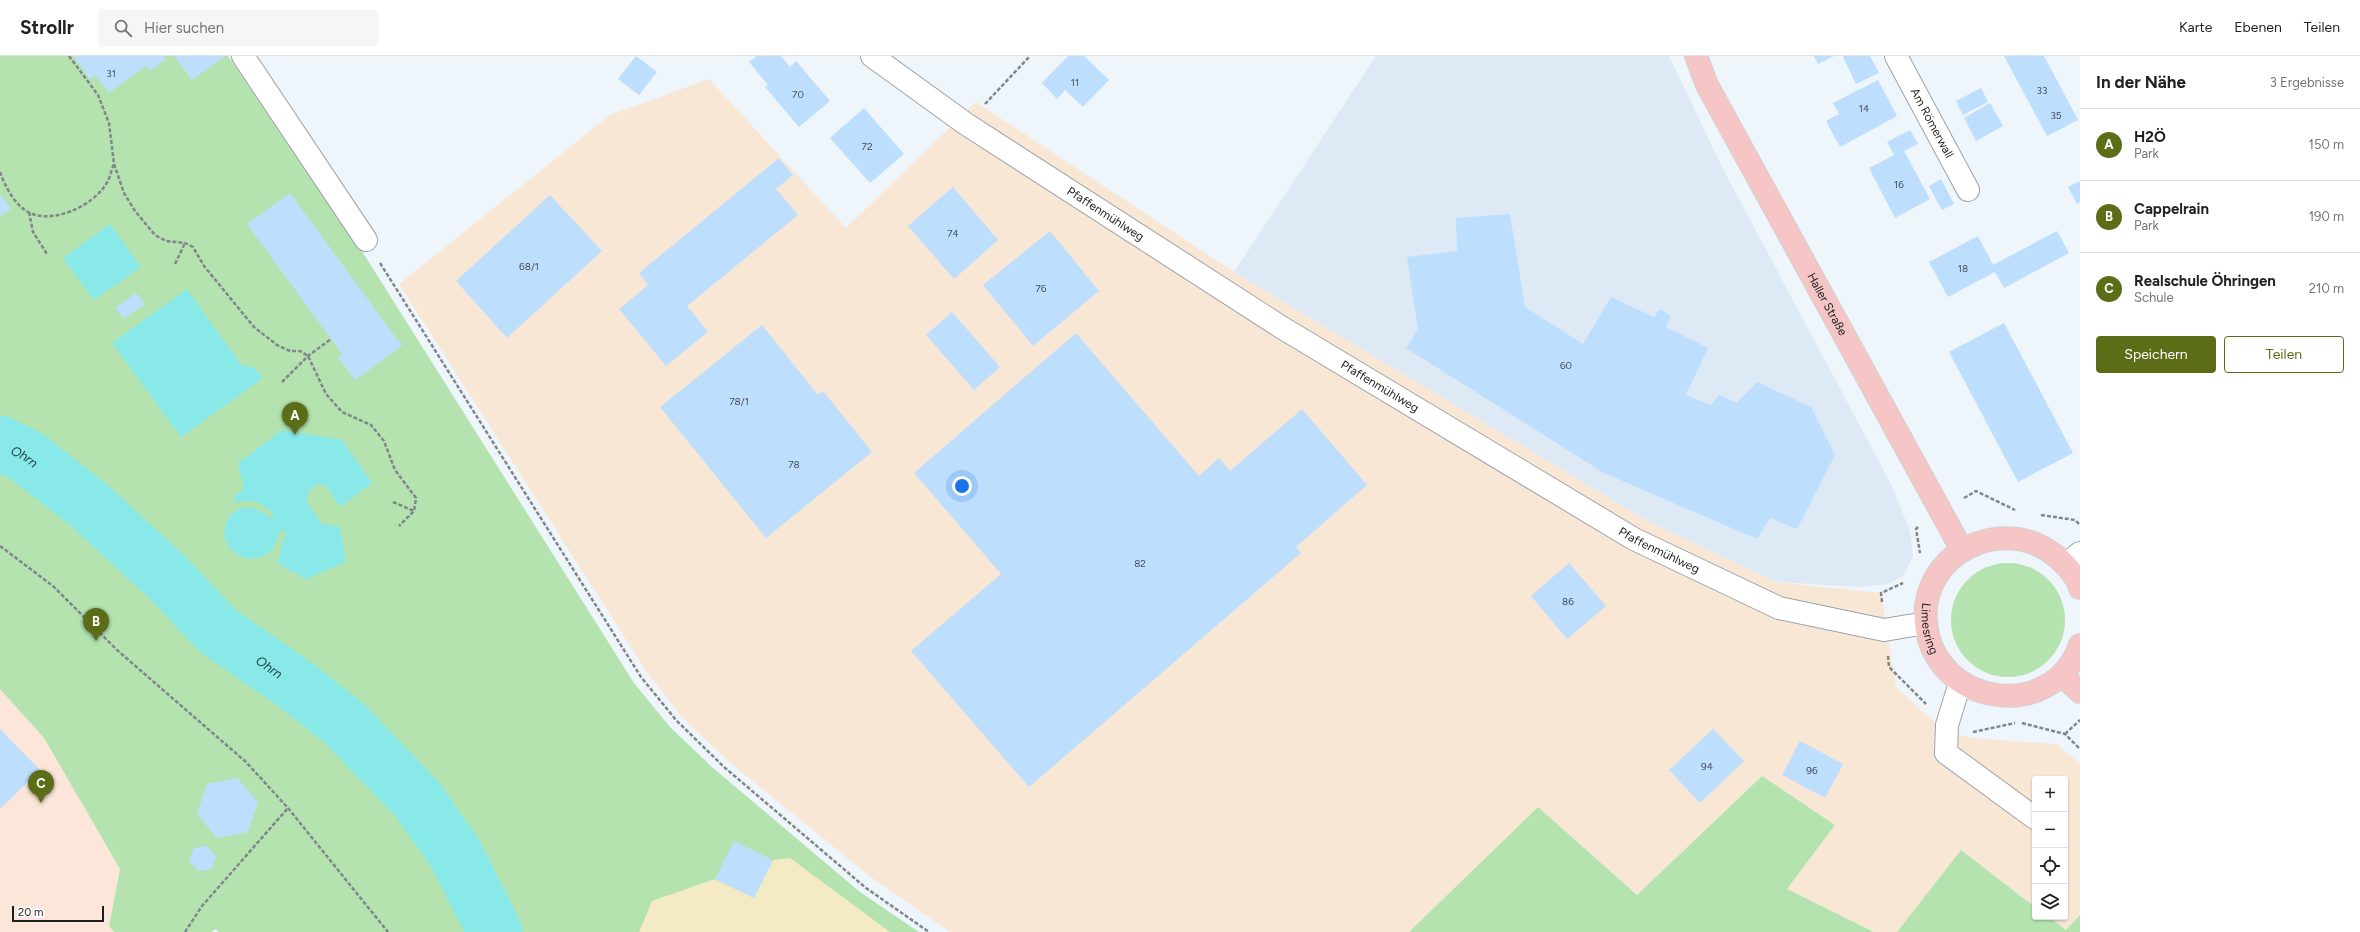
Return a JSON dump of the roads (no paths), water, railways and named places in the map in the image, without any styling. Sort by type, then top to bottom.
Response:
[{"type":"main road","name":"Haller Straße","points":[[1696,56],[1707,85],[1943,512],[1962,550]]},
{"type":"main road","name":"Limesring","points":[[2080,588],[2073,559],[2028,540],[2006,537],[1983,540],[1962,550],[1946,564],[1934,582],[1927,602],[1926,623],[1931,646],[1943,667],[1960,683],[1985,694],[2012,697],[2039,690],[2062,675],[2076,655],[2080,645]]},
{"type":"main road","points":[[2062,675],[2080,692]]},
{"type":"street","points":[[244,56],[366,240]]},
{"type":"street","name":"Pfaffenmühlweg","points":[[872,56],[966,124],[1281,327],[1634,539],[1779,608],[1884,630],[1926,623]]},
{"type":"street","name":"Am Römerwall","points":[[1896,56],[1968,190]]},
{"type":"street","points":[[1960,683],[1947,725],[1946,753],[2032,816]]},
{"type":"water","points":[[110,224],[141,267],[94,300],[63,258]]},
{"type":"water","points":[[187,289],[242,366],[253,367],[263,378],[181,437],[112,343]]},
{"type":"water","points":[[282,430],[342,440],[372,483],[340,507],[326,486],[318,484],[309,491],[306,501],[322,524],[340,527],[346,562],[306,579],[277,563],[286,531],[280,531],[275,546],[266,555],[255,558],[244,558],[235,553],[228,544],[225,534],[228,519],[238,510],[252,508],[260,511],[270,518],[274,515],[266,507],[252,501],[236,503],[234,496],[244,489],[238,463]]},
{"type":"waterway","name":"Ohrn","points":[[0,443],[26,456],[90,506],[169,579],[218,631],[297,686],[345,724],[417,799],[455,853],[495,932]]},
{"type":"place","name":"H2Ö","points":[[295,435]]},
{"type":"place","name":"Cappelrain","points":[[96,641]]},
{"type":"place","name":"Realschule Öhringen","points":[[41,803]]}]
